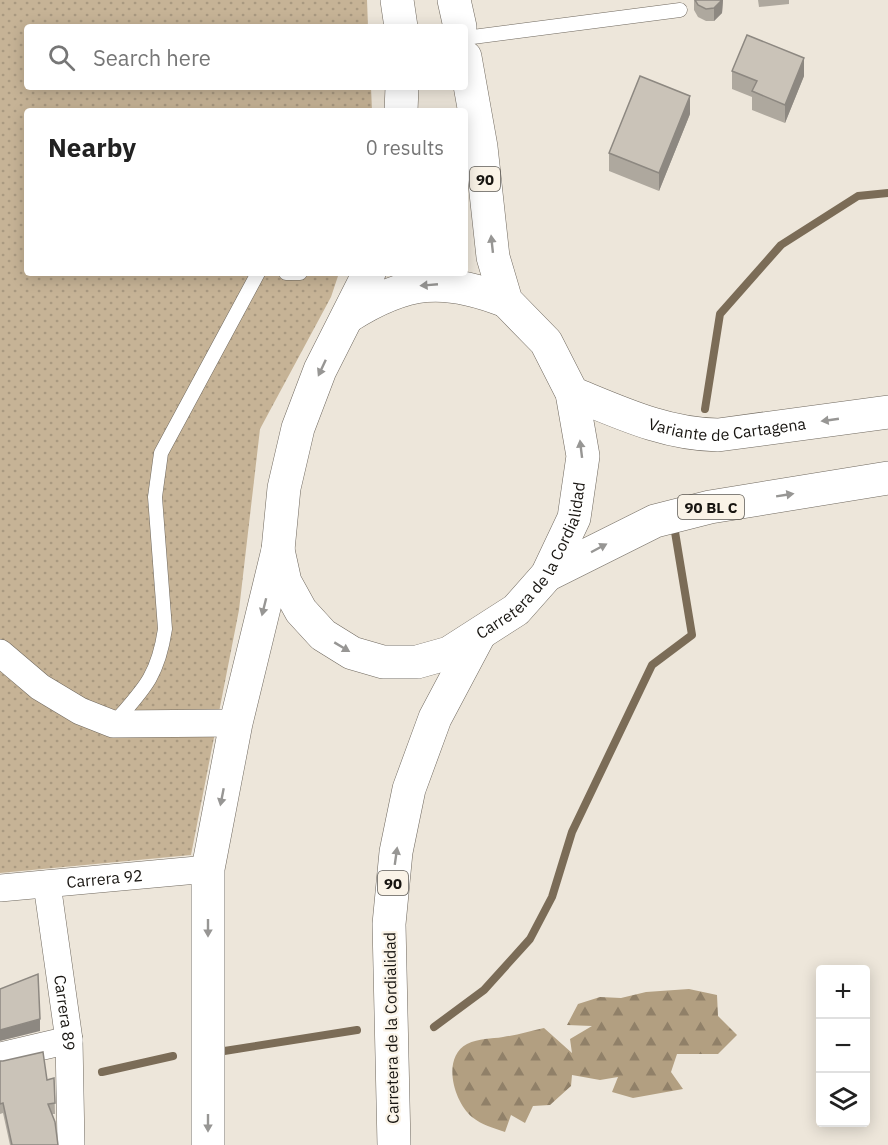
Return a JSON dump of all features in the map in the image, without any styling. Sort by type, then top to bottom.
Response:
[{"type":"highway","points":[[397,0],[401,24]]},
{"type":"highway","points":[[454,0],[459,24]]},
{"type":"highway","name":"Carretera de la Cordialidad","points":[[394,1145],[389,924],[396,852],[409,789],[435,718],[478,637],[516,610],[547,575],[574,518],[583,456],[572,393],[546,342],[506,301],[493,257],[481,147],[468,74]]},
{"type":"highway","points":[[401,108],[402,90]]},
{"type":"highway","points":[[208,1145],[208,869],[236,723],[278,550],[284,488],[298,429],[320,370],[368,276]]},
{"type":"highway","points":[[349,316],[377,298],[409,287],[431,285],[475,289],[506,301]]},
{"type":"highway","name":"Variante de Cartagena","points":[[572,393],[650,425],[699,435],[718,435],[888,412]]},
{"type":"highway","name":"90 BL C","points":[[547,575],[655,521],[710,507],[888,478]]},
{"type":"highway","points":[[278,550],[285,582],[301,611],[323,636],[351,653],[383,662],[417,662],[449,653],[478,637]]},
{"type":"street","points":[[0,653],[40,687],[80,711],[113,724],[236,723]]},
{"type":"street","name":"Carrera 92","points":[[0,888],[208,869]]},
{"type":"street","name":"Carrera 89","points":[[47,884],[69,1040],[70,1145]]},
{"type":"street","points":[[0,1056],[69,1040]]},
{"type":"lane","points":[[468,38],[680,10]]},
{"type":"lane","points":[[113,724],[150,682],[163,643],[165,629],[155,497],[161,453],[256,276]]},
{"type":"shaded area","points":[[0,0],[367,0],[368,24],[24,24],[24,90],[371,90],[372,108],[24,108],[24,276],[338,276],[331,297],[260,429],[239,610],[191,855],[0,873]]},
{"type":"green space","points":[[689,989],[717,995],[718,1016],[737,1035],[718,1054],[677,1054],[671,1072],[683,1089],[633,1098],[612,1092],[618,1077],[600,1080],[572,1075],[571,1086],[550,1105],[533,1106],[525,1123],[511,1115],[505,1132],[476,1120],[460,1101],[452,1069],[454,1059],[467,1044],[544,1028],[572,1053],[570,1039],[592,1026],[567,1025],[578,1004],[600,997],[621,998],[646,992]]},
{"type":"building","points":[[695,0],[722,0],[714,8],[706,9],[698,5]]},
{"type":"building","points":[[747,35],[804,58],[785,105],[752,91],[757,81],[732,71]]},
{"type":"building","points":[[640,76],[690,96],[659,173],[609,153]]},
{"type":"building","points":[[38,974],[40,1019],[0,1030],[0,989]]},
{"type":"building","points":[[43,1052],[47,1080],[54,1078],[55,1103],[48,1104],[55,1122],[58,1145],[12,1145],[3,1103],[0,1104],[0,1061]]},
{"type":"waterway","points":[[705,409],[720,314],[781,245],[858,196],[888,193]]},
{"type":"waterway","points":[[434,1027],[484,990],[530,939],[552,897],[572,832],[652,665],[692,635],[675,532]]},
{"type":"waterway","points":[[218,1052],[357,1030]]},
{"type":"waterway","points":[[102,1072],[173,1056]]}]
